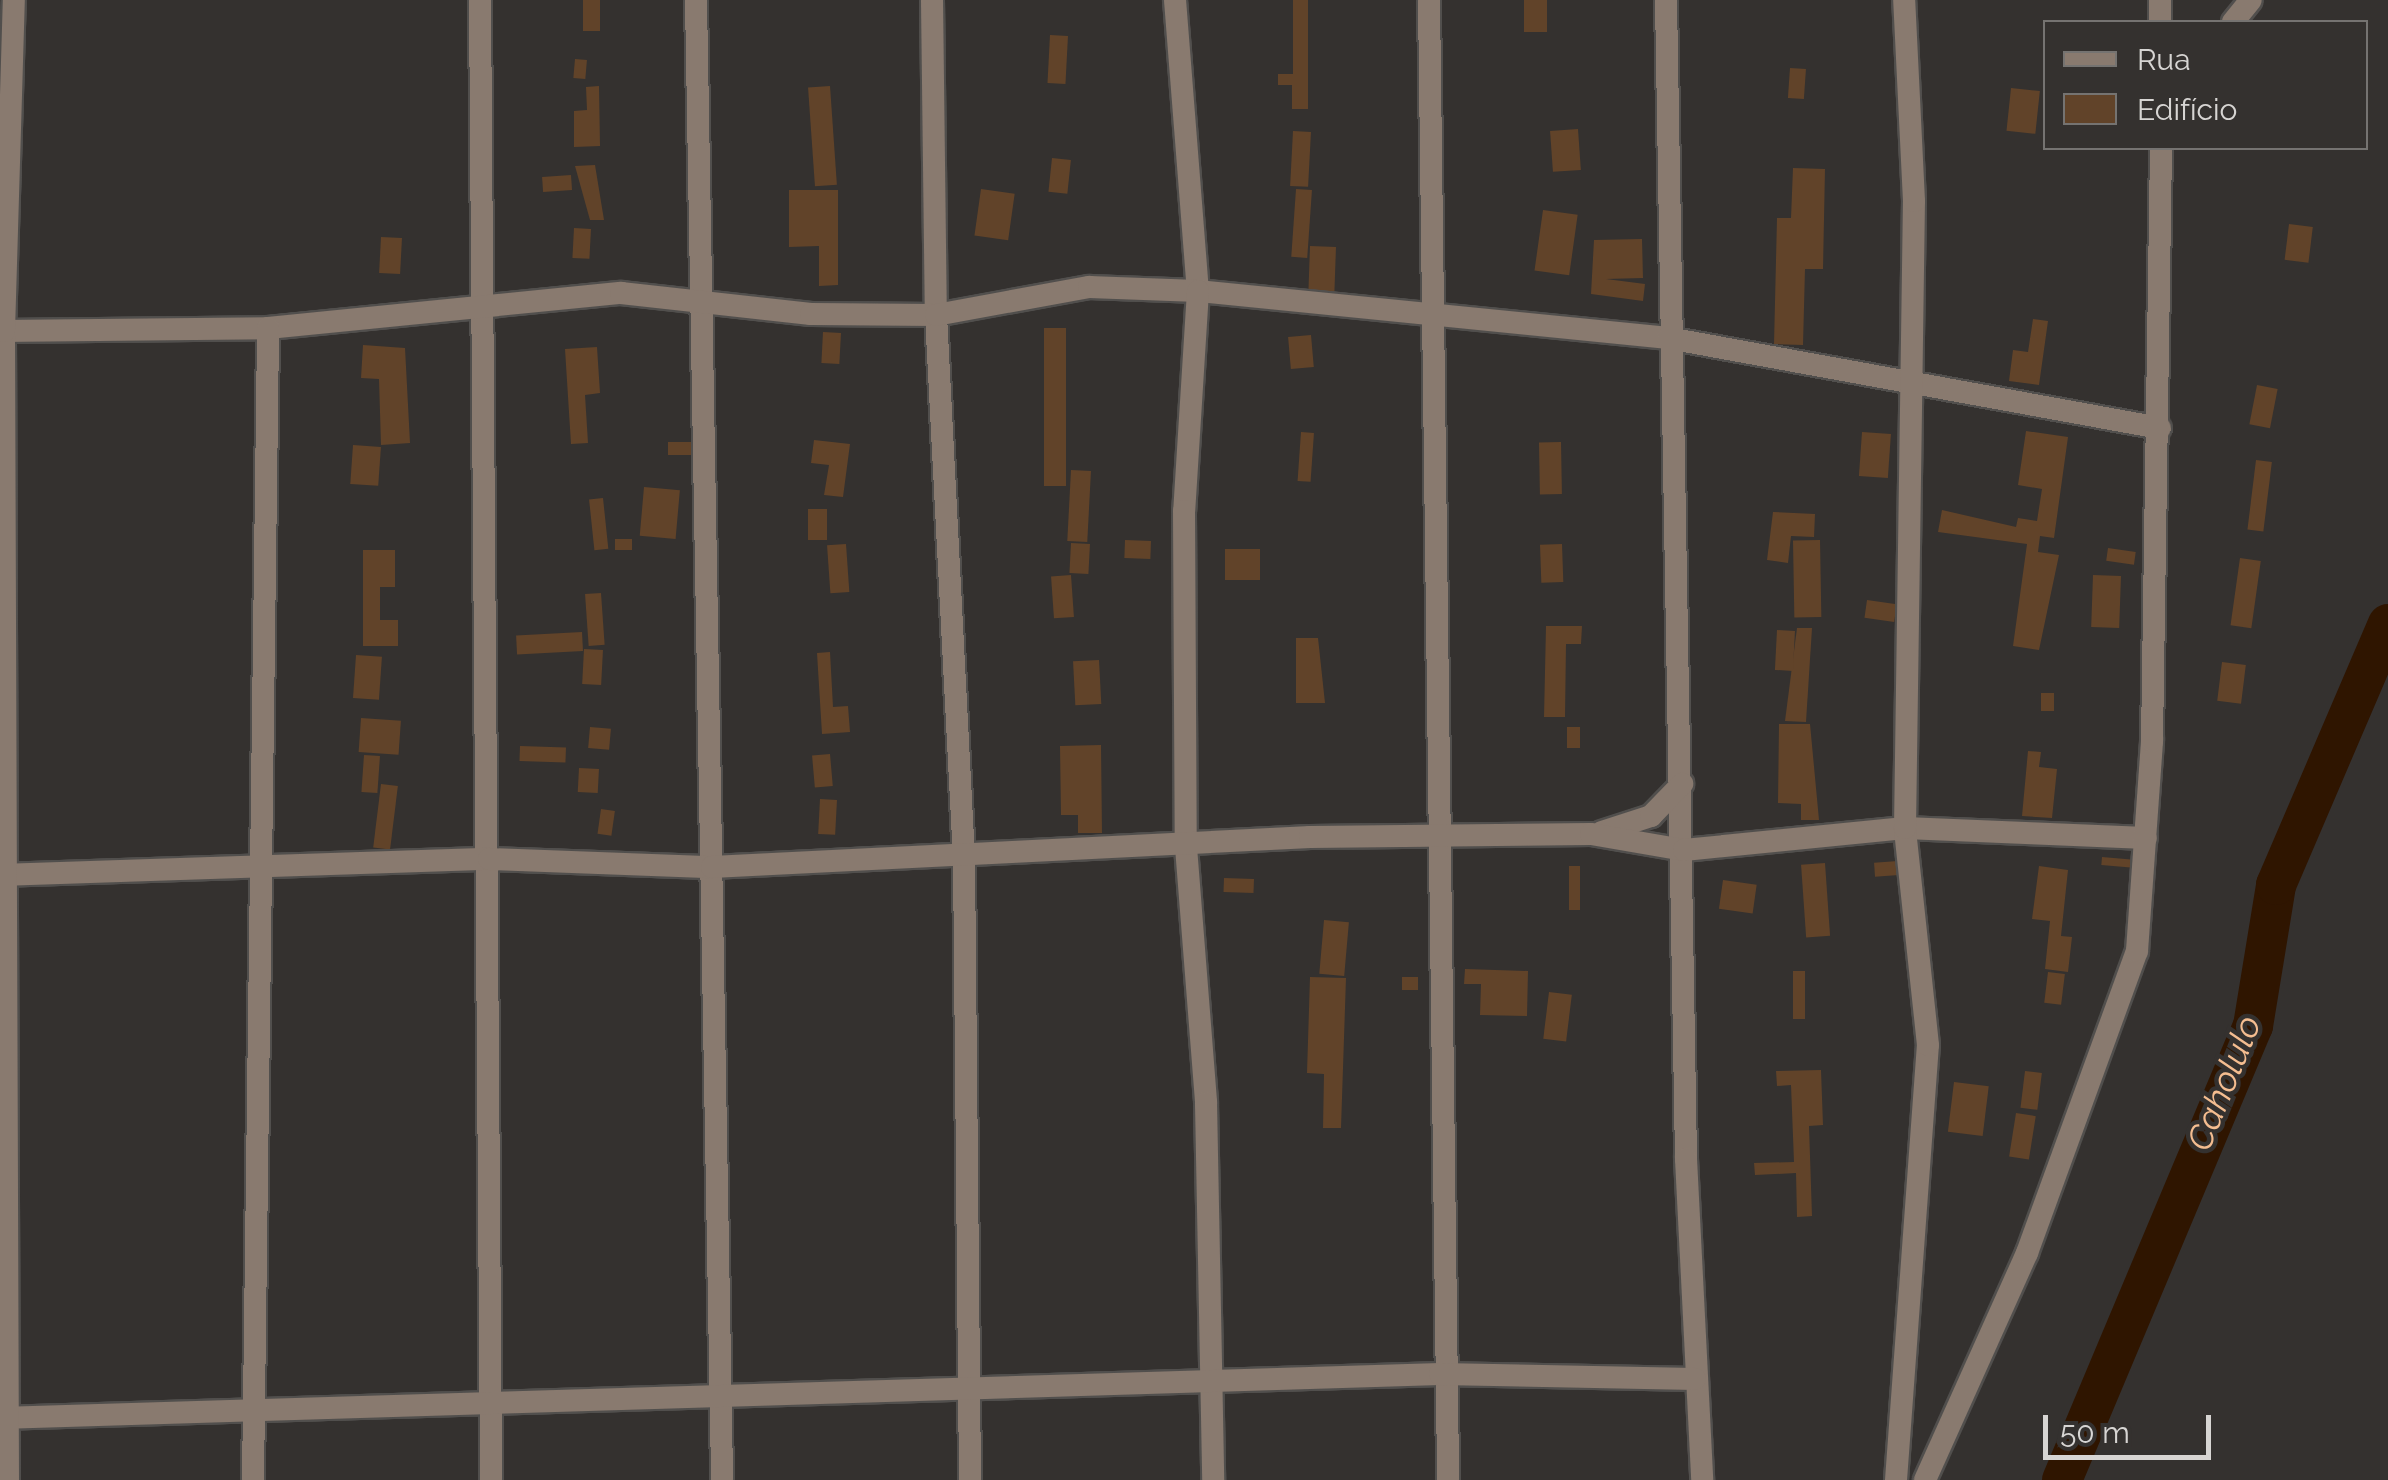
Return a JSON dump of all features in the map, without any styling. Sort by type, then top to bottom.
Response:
[{"type":"street","points":[[8,1480],[3,1120],[6,874],[2,331],[14,0]]},
{"type":"street","points":[[480,0],[487,308],[491,1480]]},
{"type":"street","points":[[696,0],[708,304],[703,660],[712,866],[722,1480]]},
{"type":"street","points":[[932,0],[936,315],[964,858],[963,1391],[970,1480]]},
{"type":"street","points":[[1175,0],[1198,291],[1184,511],[1186,847],[1213,1382],[1213,1480]]},
{"type":"street","points":[[1429,0],[1436,312],[1434,842],[1440,1374],[1448,1480]]},
{"type":"street","points":[[1666,0],[1668,338],[1695,1378],[1702,1480]]},
{"type":"street","points":[[1896,1480],[1928,1045],[1905,828],[1914,201],[1904,0]]},
{"type":"street","points":[[2235,20],[2251,0]]},
{"type":"street","points":[[1925,1480],[2106,1048],[2137,951],[2146,838],[2160,428],[2162,150]]},
{"type":"street","points":[[2,331],[268,328],[621,292],[708,304],[936,315],[1089,288],[1198,291],[1668,338],[1910,384],[2079,406],[2160,428]]},
{"type":"street","points":[[252,1480],[256,870],[268,328]]},
{"type":"street","points":[[1591,834],[1650,816],[1682,784]]},
{"type":"street","points":[[6,874],[256,870],[489,859],[712,866],[1186,847],[1310,836],[1434,842],[1591,834],[1684,850],[1905,828],[2146,838]]},
{"type":"street","points":[[5,1418],[253,1405],[963,1391],[1440,1374],[1695,1378]]},
{"type":"building","points":[[583,0],[600,0],[600,31],[583,31]]},
{"type":"building","points":[[1293,0],[1308,0],[1308,109],[1292,109],[1292,85],[1278,85],[1278,74],[1293,74]]},
{"type":"building","points":[[1524,0],[1547,0],[1547,32],[1524,32]]},
{"type":"building","points":[[1050,35],[1068,36],[1065,84],[1047,83]]},
{"type":"building","points":[[575,59],[587,60],[585,79],[573,78]]},
{"type":"building","points":[[1790,68],[1806,69],[1804,99],[1788,98]]},
{"type":"building","points":[[599,86],[600,146],[574,147],[574,111],[587,110],[586,87]]},
{"type":"building","points":[[830,86],[837,185],[815,186],[808,88]]},
{"type":"building","points":[[2011,88],[2040,91],[2035,134],[2007,131]]},
{"type":"building","points":[[1578,129],[1581,170],[1553,172],[1550,131]]},
{"type":"building","points":[[1293,131],[1311,132],[1308,187],[1290,186]]},
{"type":"building","points":[[1052,158],[1071,160],[1067,194],[1048,192]]},
{"type":"building","points":[[595,165],[604,220],[590,220],[575,166]]},
{"type":"building","points":[[1793,168],[1825,169],[1823,269],[1805,269],[1803,345],[1774,344],[1777,218],[1791,218]]},
{"type":"building","points":[[571,175],[572,190],[543,192],[542,177]]},
{"type":"building","points":[[981,189],[1015,194],[1008,240],[974,236]]},
{"type":"building","points":[[1296,189],[1312,190],[1307,258],[1291,257]]},
{"type":"building","points":[[789,190],[838,190],[838,285],[819,286],[819,246],[789,247]]},
{"type":"building","points":[[1543,210],[1578,215],[1569,275],[1535,270]]},
{"type":"building","points":[[2289,224],[2313,227],[2308,263],[2285,260]]},
{"type":"building","points":[[574,228],[591,229],[589,259],[572,258]]},
{"type":"building","points":[[381,237],[402,238],[400,274],[379,273]]},
{"type":"building","points":[[1642,239],[1643,278],[1606,279],[1645,284],[1643,301],[1591,294],[1594,240]]},
{"type":"building","points":[[1310,246],[1336,247],[1334,295],[1308,294]]},
{"type":"building","points":[[2033,319],[2048,321],[2039,385],[2009,381],[2013,350],[2028,352]]},
{"type":"building","points":[[1044,328],[1066,328],[1066,486],[1044,486]]},
{"type":"building","points":[[823,332],[841,333],[839,364],[821,363]]},
{"type":"building","points":[[1311,335],[1314,367],[1291,369],[1288,337]]},
{"type":"building","points":[[363,345],[405,348],[410,443],[381,445],[379,379],[361,378]]},
{"type":"building","points":[[597,347],[600,393],[585,395],[588,443],[571,444],[565,349]]},
{"type":"building","points":[[2257,385],[2278,389],[2270,428],[2249,424]]},
{"type":"building","points":[[2026,431],[2068,437],[2054,538],[2040,536],[2038,552],[2059,555],[2039,650],[2013,646],[2027,544],[1938,532],[1942,510],[2016,527],[2018,518],[2037,521],[2042,489],[2018,485]]},
{"type":"building","points":[[1301,432],[1314,433],[1311,482],[1298,481]]},
{"type":"building","points":[[1862,432],[1891,434],[1888,478],[1859,476]]},
{"type":"building","points":[[814,440],[850,444],[843,497],[824,495],[829,465],[811,463]]},
{"type":"building","points":[[668,442],[691,442],[691,455],[668,455]]},
{"type":"building","points":[[1539,442],[1561,442],[1562,494],[1540,494]]},
{"type":"building","points":[[353,445],[381,447],[378,486],[350,484]]},
{"type":"building","points":[[2256,460],[2272,462],[2263,531],[2247,529]]},
{"type":"building","points":[[1071,470],[1091,471],[1087,542],[1067,541]]},
{"type":"building","points":[[644,487],[680,490],[676,539],[640,536]]},
{"type":"building","points":[[603,498],[608,549],[594,550],[589,499]]},
{"type":"building","points":[[808,509],[827,509],[827,540],[808,540]]},
{"type":"building","points":[[1773,512],[1815,514],[1814,537],[1791,536],[1788,563],[1767,560]]},
{"type":"building","points":[[615,539],[632,539],[632,550],[615,550]]},
{"type":"building","points":[[1125,540],[1151,541],[1150,559],[1124,558]]},
{"type":"building","points":[[1793,540],[1820,540],[1821,617],[1794,617]]},
{"type":"building","points":[[1071,543],[1090,544],[1088,574],[1069,573]]},
{"type":"building","points":[[846,544],[849,592],[830,593],[827,545]]},
{"type":"building","points":[[1562,544],[1563,582],[1541,583],[1540,545]]},
{"type":"building","points":[[2108,548],[2136,552],[2134,565],[2106,561]]},
{"type":"building","points":[[1225,549],[1260,549],[1260,580],[1225,580]]},
{"type":"building","points":[[363,550],[395,550],[395,587],[380,587],[380,620],[398,620],[398,646],[363,646]]},
{"type":"building","points":[[2240,558],[2261,561],[2251,628],[2231,625]]},
{"type":"building","points":[[1071,575],[1074,617],[1054,618],[1051,576]]},
{"type":"building","points":[[2093,575],[2121,576],[2119,628],[2091,627]]},
{"type":"building","points":[[601,593],[605,645],[589,646],[585,594]]},
{"type":"building","points":[[1867,600],[1897,604],[1894,622],[1864,618]]},
{"type":"building","points":[[1546,626],[1582,626],[1581,644],[1566,644],[1565,717],[1544,717]]},
{"type":"building","points":[[1797,628],[1812,628],[1806,722],[1785,721]]},
{"type":"building","points":[[1777,630],[1795,631],[1793,671],[1775,670]]},
{"type":"building","points":[[582,632],[583,651],[517,654],[516,635]]},
{"type":"building","points":[[1296,638],[1318,638],[1325,703],[1296,703]]},
{"type":"building","points":[[584,649],[603,650],[601,685],[582,684]]},
{"type":"building","points":[[830,652],[833,707],[848,706],[850,732],[822,734],[817,653]]},
{"type":"building","points":[[356,655],[382,657],[379,700],[353,698]]},
{"type":"building","points":[[1099,660],[1101,704],[1075,705],[1073,661]]},
{"type":"building","points":[[2222,662],[2246,665],[2241,704],[2217,701]]},
{"type":"building","points":[[2041,693],[2054,693],[2054,711],[2041,711]]},
{"type":"building","points":[[361,718],[401,721],[399,755],[359,752]]},
{"type":"building","points":[[1779,724],[1810,724],[1819,820],[1801,820],[1801,804],[1778,803]]},
{"type":"building","points":[[590,727],[611,729],[609,750],[588,748]]},
{"type":"building","points":[[1567,727],[1580,727],[1580,748],[1567,748]]},
{"type":"building","points":[[1101,745],[1102,833],[1078,833],[1078,815],[1061,815],[1060,746]]},
{"type":"building","points":[[520,746],[566,748],[565,763],[519,761]]},
{"type":"building","points":[[2028,751],[2041,752],[2039,767],[2057,769],[2052,818],[2022,816]]},
{"type":"building","points":[[830,754],[833,786],[815,787],[812,756]]},
{"type":"building","points":[[364,755],[380,756],[377,793],[361,792]]},
{"type":"building","points":[[579,768],[599,769],[598,793],[578,792]]},
{"type":"building","points":[[381,784],[398,786],[390,850],[373,848]]},
{"type":"building","points":[[820,799],[837,800],[835,835],[818,834]]},
{"type":"building","points":[[601,809],[615,811],[611,836],[598,834]]},
{"type":"building","points":[[2102,857],[2137,860],[2136,868],[2101,865]]},
{"type":"building","points":[[1898,861],[1899,875],[1875,877],[1874,863]]},
{"type":"building","points":[[1825,863],[1830,936],[1806,937],[1801,865]]},
{"type":"building","points":[[1569,866],[1580,866],[1580,910],[1569,910]]},
{"type":"building","points":[[2039,866],[2068,870],[2061,936],[2072,937],[2068,972],[2045,969],[2050,921],[2032,919]]},
{"type":"building","points":[[1224,878],[1254,879],[1253,893],[1224,892]]},
{"type":"building","points":[[1723,880],[1757,885],[1753,913],[1719,909]]},
{"type":"building","points":[[1324,920],[1349,922],[1344,976],[1319,974]]},
{"type":"building","points":[[1465,969],[1528,971],[1527,1016],[1480,1015],[1481,984],[1464,984]]},
{"type":"building","points":[[1793,971],[1805,971],[1805,1019],[1793,1019]]},
{"type":"building","points":[[2048,972],[2065,974],[2061,1005],[2044,1003]]},
{"type":"building","points":[[1310,977],[1346,978],[1341,1128],[1323,1128],[1324,1074],[1307,1073]]},
{"type":"building","points":[[1402,977],[1418,977],[1418,990],[1402,990]]},
{"type":"building","points":[[1549,992],[1572,995],[1566,1041],[1543,1039]]},
{"type":"building","points":[[1821,1070],[1823,1125],[1809,1126],[1812,1216],[1797,1217],[1796,1173],[1755,1175],[1754,1163],[1794,1162],[1791,1085],[1777,1086],[1776,1071]]},
{"type":"building","points":[[2025,1071],[2042,1073],[2037,1110],[2020,1108]]},
{"type":"building","points":[[1954,1082],[1989,1086],[1983,1136],[1948,1132]]},
{"type":"building","points":[[2016,1113],[2036,1116],[2029,1160],[2009,1156]]},
{"type":"waterway","name":"Caholulo","points":[[2062,1480],[2253,1026],[2276,885],[2388,624]]}]
